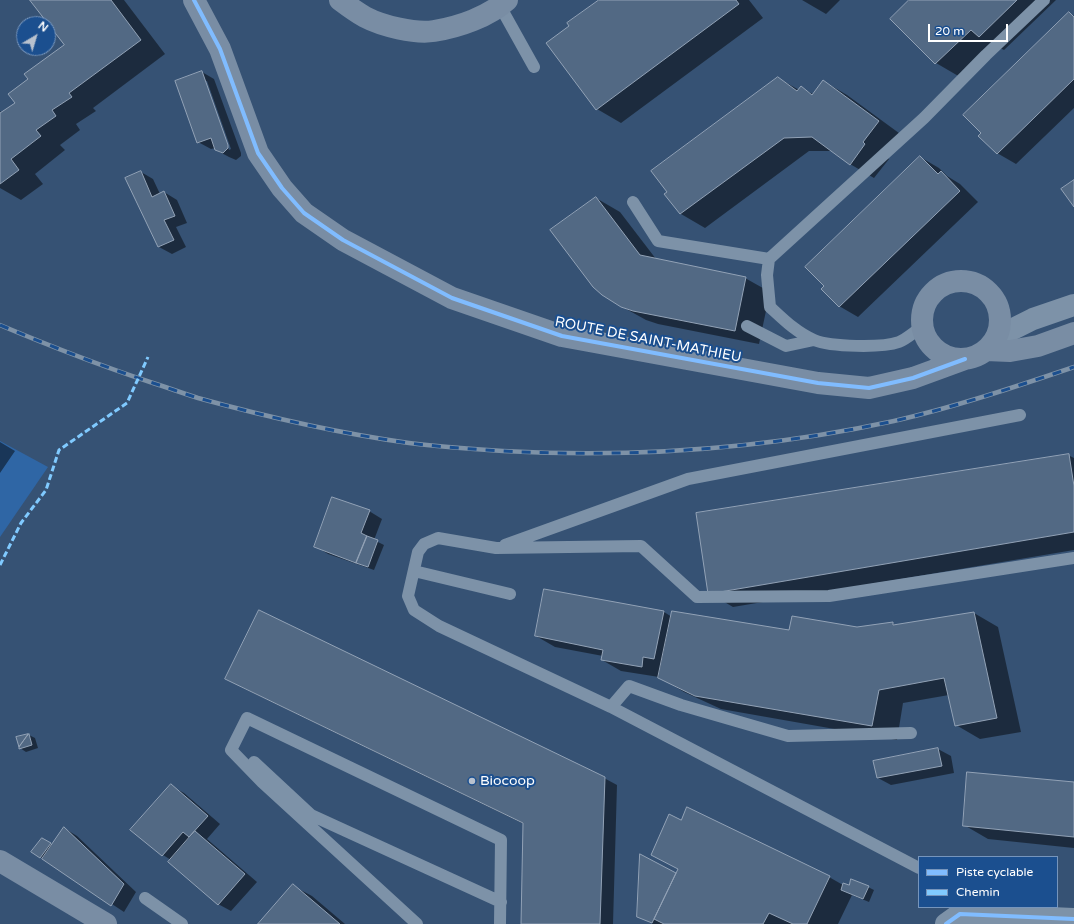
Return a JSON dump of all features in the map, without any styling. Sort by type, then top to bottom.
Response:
[{"type":"street","name":"ROUTE DE SAINT-MATHIEU","points":[[194,0],[220,50],[258,153],[282,188],[304,213],[343,240],[452,298],[562,336],[818,383],[869,388],[913,378],[965,360]]},
{"type":"street","points":[[340,0],[366,17],[400,29],[432,31],[462,24],[489,13],[504,3]]},
{"type":"street","points":[[992,343],[1000,317],[994,299],[981,286],[968,282],[954,282],[940,287],[927,299],[922,312],[922,326],[928,342],[940,354],[953,359],[965,360],[976,356],[992,343],[1033,319],[1074,305]]},
{"type":"street","points":[[992,343],[1010,351],[1038,346],[1074,333]]},
{"type":"street","points":[[0,861],[106,924]]},
{"type":"street","points":[[954,915],[1074,919]]},
{"type":"lane","points":[[814,340],[793,328],[770,307],[767,275],[768,259],[924,118],[986,55],[1044,0]]},
{"type":"lane","points":[[504,3],[534,66]]},
{"type":"lane","points":[[634,202],[658,241],[768,259]]},
{"type":"lane","points":[[747,326],[786,346],[814,340],[841,344],[872,346],[900,342],[922,326]]},
{"type":"lane","points":[[496,548],[688,479],[1020,415]]},
{"type":"lane","points":[[918,867],[611,707],[440,626],[414,610],[408,596],[418,552],[424,544],[438,538],[496,548],[641,546],[697,597],[829,596],[1074,558]]},
{"type":"lane","points":[[414,571],[510,594]]},
{"type":"lane","points":[[611,707],[629,686],[681,705],[788,736],[910,733]]},
{"type":"lane","points":[[417,924],[257,776],[231,750],[247,718],[501,840],[500,924]]},
{"type":"lane","points":[[234,744],[311,815],[501,902]]},
{"type":"lane","points":[[145,898],[182,924]]},
{"type":"shaded area","points":[[0,441],[48,467],[0,537]]},
{"type":"building","points":[[30,0],[111,0],[141,40],[69,93],[72,97],[52,110],[56,116],[36,130],[41,136],[11,159],[19,170],[0,184],[0,113],[15,103],[8,94],[28,79],[24,74],[49,56],[56,56],[56,51],[64,45],[56,34],[56,16],[42,16]]},
{"type":"building","points":[[599,0],[736,0],[739,4],[596,110],[546,43],[569,26],[567,23]]},
{"type":"building","points":[[909,0],[1017,0],[979,37],[971,30],[935,64],[890,19]]},
{"type":"building","points":[[1069,12],[1074,17],[1074,79],[997,154],[978,136],[981,133],[963,115]]},
{"type":"building","points":[[202,71],[228,145],[228,148],[223,153],[215,150],[211,138],[197,143],[175,81]]},
{"type":"building","points":[[778,77],[797,91],[801,86],[812,95],[823,80],[879,121],[863,142],[865,144],[850,165],[812,137],[784,138],[680,214],[664,194],[667,192],[651,171]]},
{"type":"building","points":[[920,156],[938,174],[941,171],[960,191],[839,307],[821,289],[824,286],[805,267]]},
{"type":"building","points":[[141,171],[152,197],[164,191],[175,216],[164,220],[174,240],[158,247],[125,178]]},
{"type":"building","points":[[1074,180],[1074,207],[1061,189]]},
{"type":"building","points":[[596,197],[640,255],[746,277],[735,331],[633,311],[621,307],[602,295],[593,287],[550,230]]},
{"type":"building","points":[[1069,454],[1074,486],[1074,532],[708,594],[696,513]]},
{"type":"building","points":[[332,497],[370,510],[361,533],[367,536],[356,563],[314,547]]},
{"type":"building","points":[[367,536],[378,540],[368,567],[356,563]]},
{"type":"building","points":[[544,589],[664,611],[654,659],[643,657],[642,667],[601,660],[603,650],[535,636]]},
{"type":"building","points":[[259,610],[605,777],[600,924],[521,924],[523,823],[225,679]]},
{"type":"building","points":[[672,611],[789,630],[792,616],[857,627],[893,622],[893,625],[974,612],[997,718],[955,726],[944,678],[879,690],[872,726],[695,696],[658,678]]},
{"type":"building","points":[[28,734],[19,747],[16,737]]},
{"type":"building","points":[[29,734],[32,745],[19,749],[19,747]]},
{"type":"building","points":[[938,748],[942,766],[877,778],[873,761]]},
{"type":"building","points":[[967,772],[1074,782],[1074,837],[963,826]]},
{"type":"building","points":[[171,784],[208,816],[189,837],[183,832],[162,856],[130,830]]},
{"type":"building","points":[[687,807],[830,876],[807,924],[793,924],[769,913],[763,924],[664,924],[654,919],[678,869],[651,855],[669,814],[681,820]]},
{"type":"building","points":[[64,827],[124,884],[111,906],[42,859]]},
{"type":"building","points":[[195,831],[245,874],[218,905],[168,862]]},
{"type":"building","points":[[42,838],[51,843],[40,858],[31,852]]},
{"type":"building","points":[[640,854],[676,873],[652,923],[637,917]]},
{"type":"building","points":[[851,879],[869,886],[863,899],[841,890],[843,883],[849,885]]},
{"type":"building","points":[[293,884],[340,924],[258,924]]},
{"type":"railway","points":[[0,325],[131,376],[198,398],[250,412],[302,424],[409,443],[467,449],[552,453],[650,452],[699,449],[748,445],[846,431],[894,421],[940,409],[1074,367]]},
{"type":"marked path","points":[[0,565],[21,523],[46,490],[59,450],[127,403],[148,357]]},
{"type":"cycle path","points":[[194,0],[220,49],[258,153],[282,188],[304,213],[343,240],[452,298],[562,336],[818,383],[869,388],[913,378],[965,359]]},
{"type":"cycle path","points":[[946,924],[960,914],[1074,919]]},
{"type":"place","name":"Biocoop","points":[[472,781]]}]
